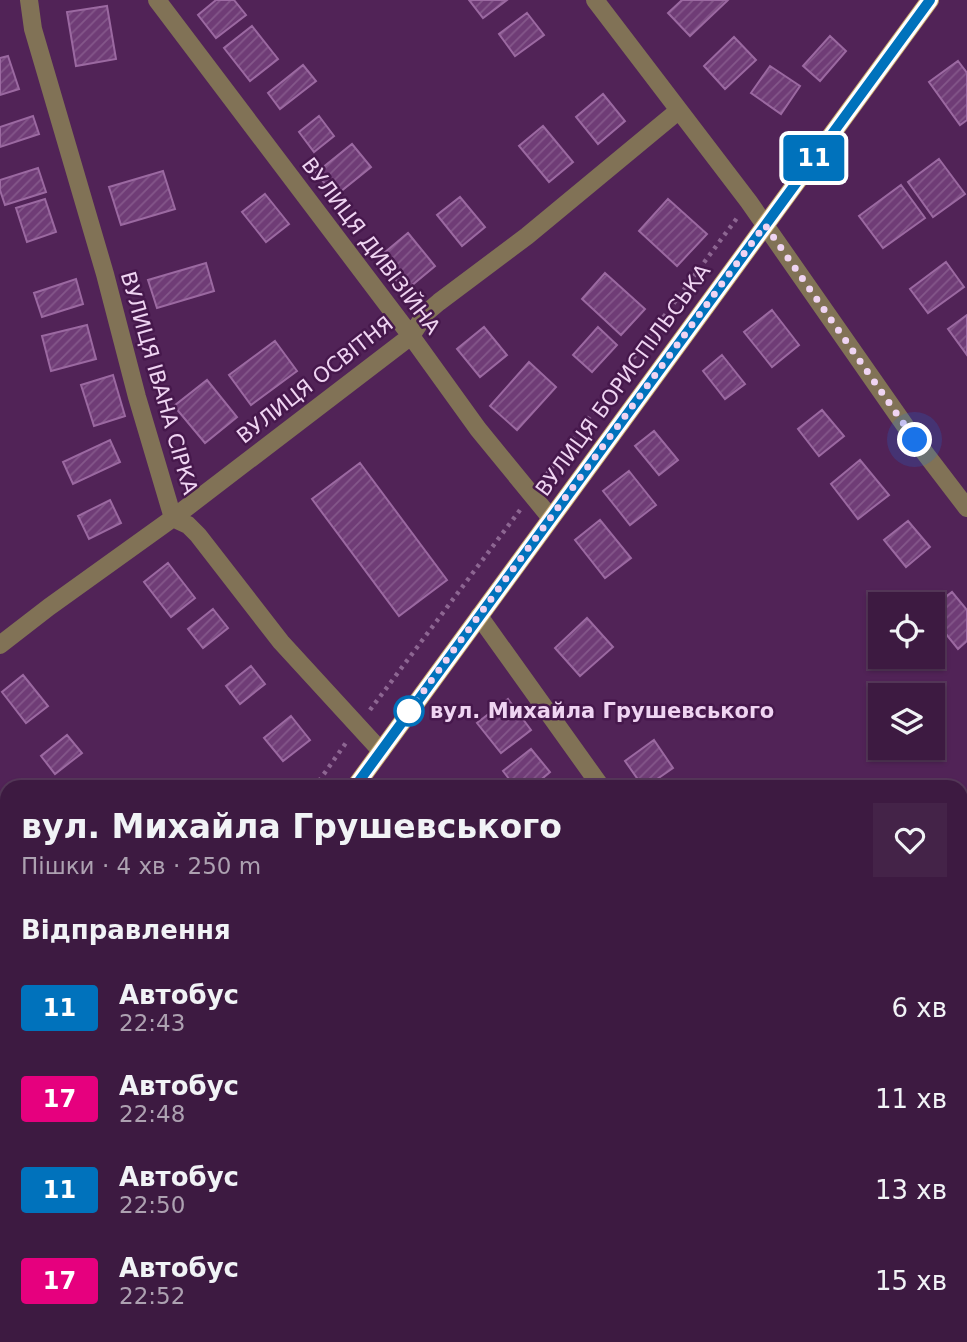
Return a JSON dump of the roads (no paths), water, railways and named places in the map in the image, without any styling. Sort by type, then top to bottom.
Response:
[{"type":"main road","name":"ВУЛИЦЯ БОРИСПІЛЬСЬКА","points":[[360,780],[930,0]]},
{"type":"street","name":"ВУЛИЦЯ ІВАНА СІРКА","points":[[29,0],[33,29],[105,274],[136,397],[173,518],[188,525],[198,535],[281,642],[381,751]]},
{"type":"street","name":"ВУЛИЦЯ ДИВІЗІЙНА","points":[[158,0],[478,429],[550,517]]},
{"type":"street","points":[[595,0],[765,225],[915,440],[967,508]]},
{"type":"street","name":"ВУЛИЦЯ ОСВІТНЯ","points":[[0,645],[173,518],[411,336],[426,313],[439,302],[527,236],[678,111]]},
{"type":"street","points":[[479,617],[596,780]]},
{"type":"place","name":"вул. Михайла Грушевського","points":[[409,711]]}]
